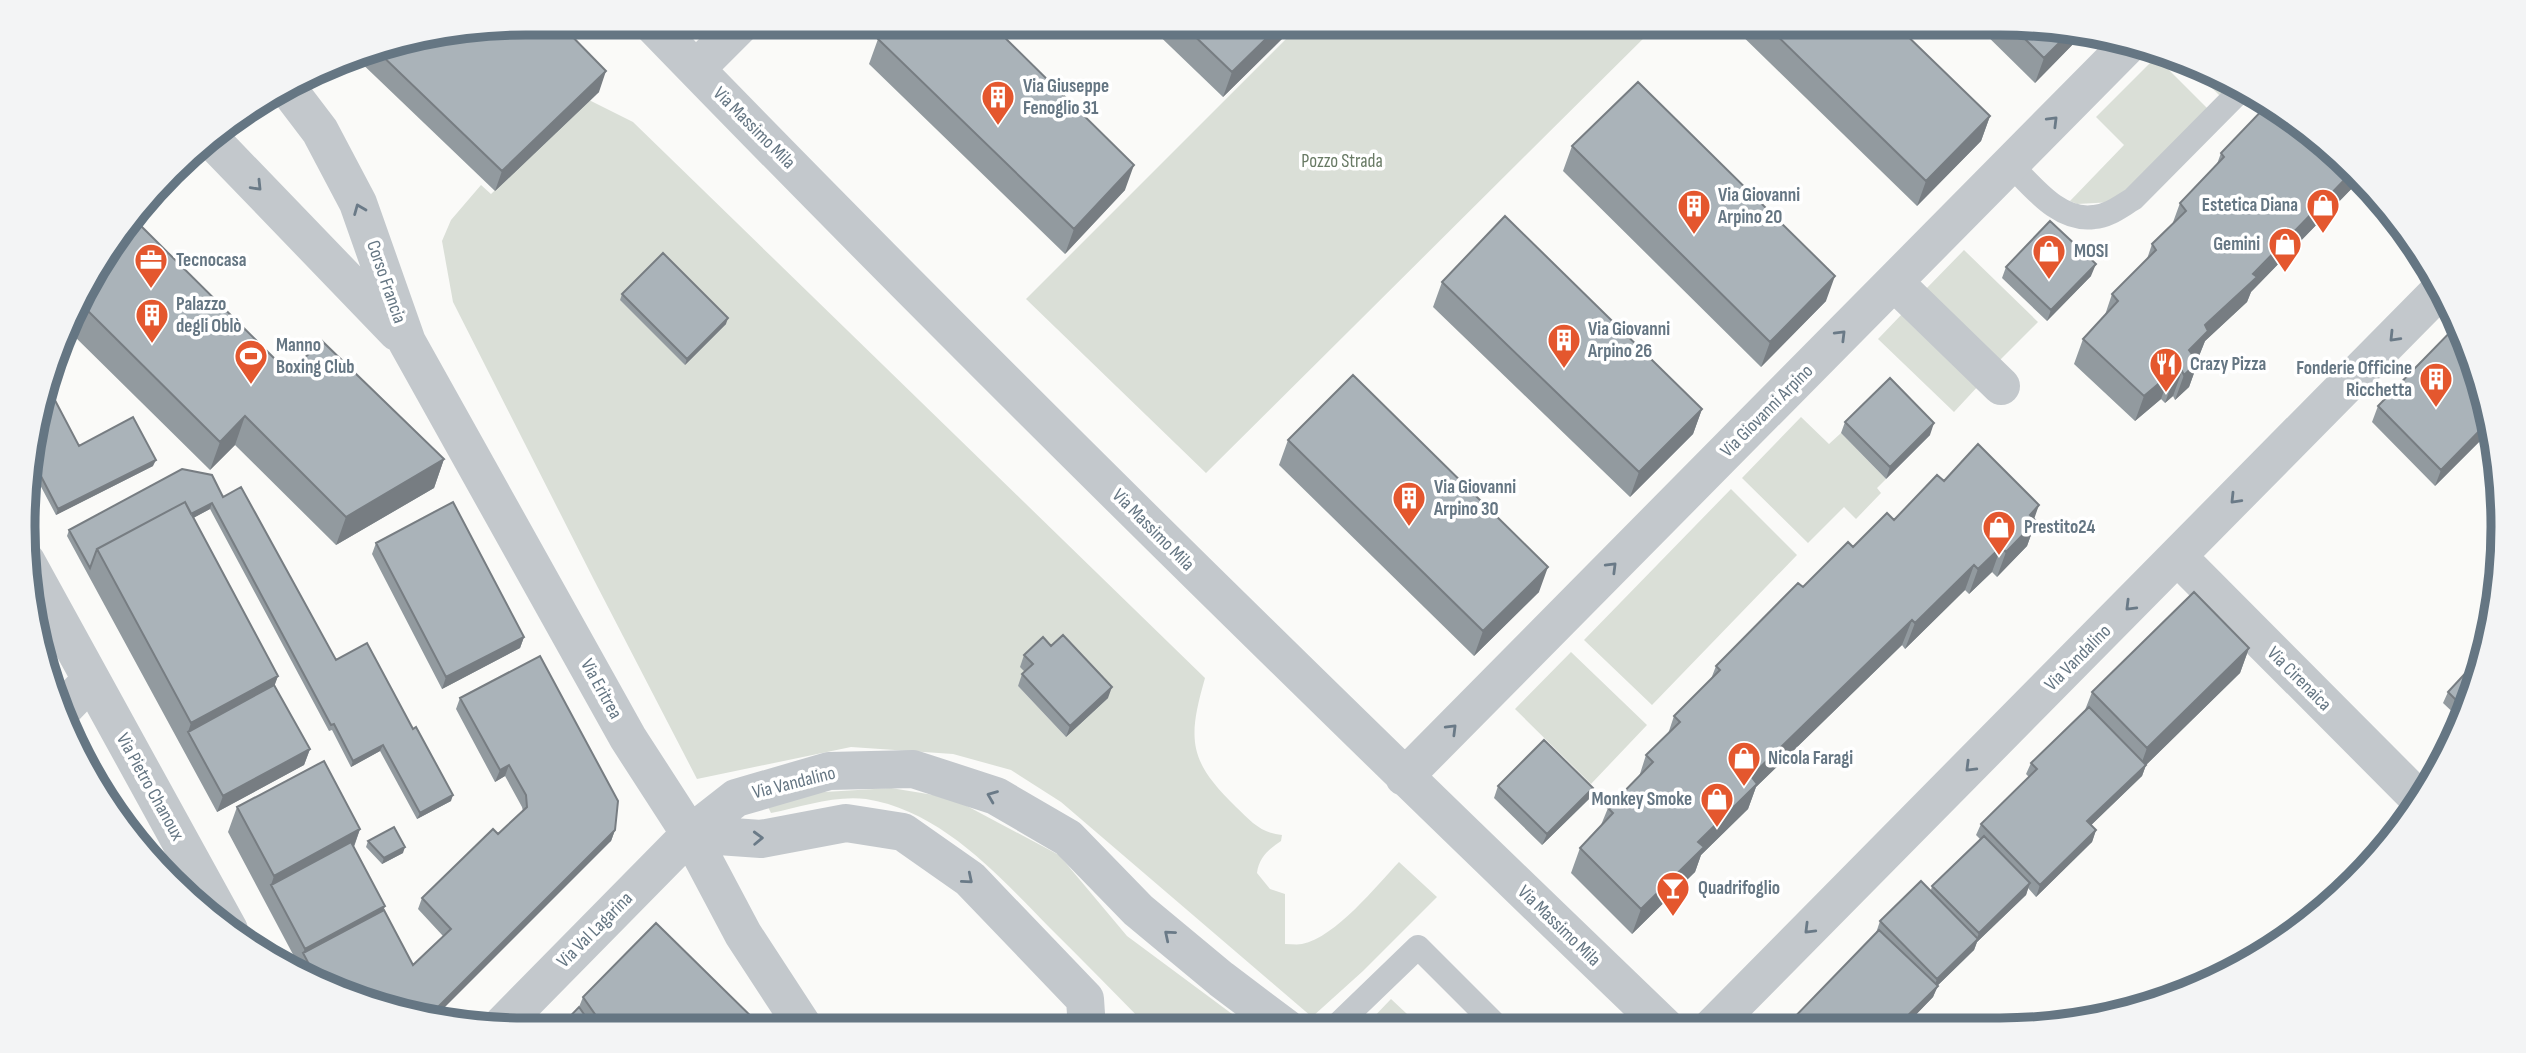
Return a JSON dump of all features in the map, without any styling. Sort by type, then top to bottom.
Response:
[{"type":"street","name":"Via Massimo Mila","points":[[663,35],[1086,464],[1404,777],[1656,1018]]},
{"type":"street","points":[[696,69],[730,35]]},
{"type":"street","name":"Via Giovanni Arpino","points":[[1404,777],[2122,51]]},
{"type":"street","name":"Corso Francia","points":[[292,95],[320,131],[358,204],[407,342]]},
{"type":"street","name":"Corso Francia","points":[[217,145],[407,342]]},
{"type":"street","points":[[1894,282],[2001,386]]},
{"type":"street","name":"Via Vandalino","points":[[1721,1018],[2433,297]]},
{"type":"street","name":"Via Eritrea","points":[[407,342],[628,738],[690,834],[743,934],[797,1018]]},
{"type":"street","name":"Via Cirenaica","points":[[2178,557],[2413,793]]},
{"type":"street","name":"Via Pietro Chanoux","points":[[38,584],[216,908]]},
{"type":"street","points":[[68,704],[90,681]]},
{"type":"street","name":"Via Vandalino","points":[[690,834],[736,798],[830,771],[913,769],[996,796],[1068,838],[1138,910],[1273,1018]]},
{"type":"street","points":[[690,834],[761,839],[846,823],[903,832],[970,878],[1086,1014]]},
{"type":"street","name":"Via Val Lagarina","points":[[509,1017],[690,834]]},
{"type":"lane","points":[[2010,164],[2051,204],[2080,217],[2096,218],[2112,212],[2133,198],[2235,96]]},
{"type":"lane","points":[[1344,1018],[1418,947],[1489,1018]]},
{"type":"green space","name":"Pozzo Strada","points":[[1290,35],[1647,35],[1206,473],[1026,299]]},
{"type":"green space","points":[[2153,60],[2162,63],[2211,112],[2114,202],[2077,204],[2070,201],[2124,145],[2096,117]]},
{"type":"green space","points":[[2203,79],[2229,93],[2223,99]]},
{"type":"green space","points":[[589,100],[633,122],[1205,678],[1196,718],[1196,749],[1209,776],[1236,807],[1262,829],[1282,835],[1281,841],[1262,858],[1257,873],[1270,889],[1285,894],[1285,944],[1302,944],[1328,932],[1355,909],[1399,862],[1437,897],[1363,971],[1312,1017],[1061,802],[1011,770],[953,754],[851,747],[697,779],[453,302],[442,241],[451,220],[481,185],[491,194]],"holes":[[[1029,676],[1066,737],[1018,686]]]},
{"type":"green space","points":[[1964,250],[2038,322],[1999,361],[1925,290]]},
{"type":"green space","points":[[1903,313],[1980,384],[1954,412],[1878,339]]},
{"type":"green space","points":[[1801,417],[1829,444],[1841,433],[1886,479],[1877,488],[1881,493],[1856,519],[1844,507],[1808,543],[1742,478]]},
{"type":"green space","points":[[1731,489],[1797,555],[1652,705],[1584,640]]},
{"type":"green space","points":[[1571,652],[1647,725],[1591,784],[1515,709]]},
{"type":"green space","points":[[891,788],[952,798],[1059,855],[1127,936],[1238,1018],[1139,1018],[989,867],[944,831],[894,806],[866,799],[830,800],[771,813],[767,805],[808,793]]},
{"type":"green space","points":[[1391,999],[1411,1018],[1373,1018]]},
{"type":"building","points":[[571,35],[606,71],[502,171],[383,57],[462,39]]},
{"type":"building","name":"Via Giuseppe Fenoglio 31","points":[[882,35],[1002,35],[1134,165],[1074,229],[878,39]]},
{"type":"building","points":[[1193,35],[1270,35],[1232,72]]},
{"type":"building","points":[[1776,35],[1906,35],[1990,116],[1926,181]]},
{"type":"building","points":[[2022,36],[2063,39],[2044,58]]},
{"type":"building","name":"Via Giovanni Arpino 20","points":[[1638,82],[1835,276],[1770,342],[1572,146]]},
{"type":"building","points":[[2261,111],[2299,137],[2346,178],[2253,274],[2257,277],[2205,325],[2208,331],[2189,350],[2198,362],[2184,375],[2182,371],[2174,378],[2170,374],[2144,396],[2083,339],[2118,301],[2112,294],[2156,250],[2152,244],[2186,211],[2180,203],[2224,157],[2221,153]]},
{"type":"building","name":"Via Giovanni Arpino 26","points":[[1505,216],[1702,409],[1639,472],[1442,282]]},
{"type":"building","points":[[2050,221],[2096,264],[2051,310],[2006,267]]},
{"type":"building","points":[[139,224],[289,373],[322,341],[444,459],[346,517],[245,416],[220,442],[86,309],[118,253]]},
{"type":"building","points":[[663,253],[728,318],[687,359],[622,294]]},
{"type":"building","name":"Fonderie Officine Ricchetta","points":[[2451,331],[2465,369],[2481,429],[2441,470],[2378,406]]},
{"type":"building","name":"Via Giovanni Arpino 30","points":[[1353,375],[1548,567],[1483,631],[1288,440]]},
{"type":"building","points":[[1890,378],[1934,423],[1890,467],[1845,422]]},
{"type":"building","points":[[53,396],[79,446],[133,417],[156,460],[58,509],[38,471]]},
{"type":"building","points":[[1978,444],[2039,505],[2030,515],[2036,521],[2006,552],[2001,547],[1978,569],[1974,565],[1915,623],[1912,620],[1751,776],[1757,784],[1698,842],[1704,847],[1641,909],[1580,848],[1613,813],[1608,808],[1653,762],[1646,755],[1680,722],[1674,716],[1720,670],[1716,666],[1798,583],[1803,587],[1848,542],[1853,547],[1887,513],[1894,520],[1937,475],[1944,481]]},
{"type":"building","points":[[182,469],[212,475],[223,497],[241,487],[336,660],[367,643],[413,729],[416,727],[453,795],[420,813],[383,745],[353,761],[212,503],[191,514],[185,502],[97,549],[90,568],[69,530]]},
{"type":"building","points":[[185,502],[278,676],[191,723],[97,549]]},
{"type":"building","points":[[453,502],[524,637],[446,677],[376,543]]},
{"type":"building","points":[[2194,592],[2249,648],[2147,748],[2092,692]]},
{"type":"building","points":[[1063,635],[1112,687],[1070,726],[1022,674],[1033,664],[1024,655],[1043,637],[1051,646]]},
{"type":"building","points":[[540,656],[618,801],[615,830],[435,1010],[338,981],[311,968],[303,953],[384,910],[413,965],[451,929],[422,898],[493,829],[498,834],[527,807],[526,795],[509,765],[500,770],[460,698]]},
{"type":"building","points":[[2470,669],[2458,702],[2448,692]]},
{"type":"building","points":[[274,685],[310,749],[223,796],[188,732]]},
{"type":"building","points":[[2089,707],[2146,765],[2087,821],[2096,830],[2040,885],[1981,824],[2037,769],[2031,763]]},
{"type":"building","points":[[1544,740],[1593,788],[1547,834],[1498,786]]},
{"type":"building","points":[[324,761],[360,829],[274,876],[237,807]]},
{"type":"building","points":[[394,827],[405,847],[384,858],[368,841]]},
{"type":"building","points":[[1984,836],[2030,883],[1979,933],[1932,886]]},
{"type":"building","points":[[351,842],[385,906],[305,949],[271,885]]},
{"type":"building","points":[[1921,881],[1978,939],[1937,979],[1880,921]]},
{"type":"building","points":[[656,923],[753,1018],[598,1018],[583,997]]},
{"type":"building","points":[[1879,930],[1938,986],[1905,1018],[1794,1018]]},
{"type":"building","points":[[579,1007],[587,1018],[568,1018]]},
{"type":"place","name":"Via Giuseppe Fenoglio 31","points":[[998,127]]},
{"type":"place","name":"Estetica Diana","points":[[2323,235]]},
{"type":"place","name":"Via Giovanni Arpino 20","points":[[1694,236]]},
{"type":"place","name":"Gemini","points":[[2285,274]]},
{"type":"place","name":"MOSI","points":[[2049,281]]},
{"type":"place","name":"Tecnocasa","points":[[151,290]]},
{"type":"place","name":"Palazzo degli Oblò","points":[[152,345]]},
{"type":"place","name":"Via Giovanni Arpino 26","points":[[1564,370]]},
{"type":"place","name":"Manno Boxing Club","points":[[251,386]]},
{"type":"place","name":"Crazy Pizza","points":[[2166,394]]},
{"type":"place","name":"Fonderie Officine Ricchetta","points":[[2436,409]]},
{"type":"place","name":"Via Giovanni Arpino 30","points":[[1409,528]]},
{"type":"place","name":"Prestito24","points":[[1999,557]]},
{"type":"place","name":"Nicola Faragi","points":[[1744,788]]},
{"type":"place","name":"Monkey Smoke","points":[[1717,829]]},
{"type":"place","name":"Quadrifoglio","points":[[1673,918]]}]
